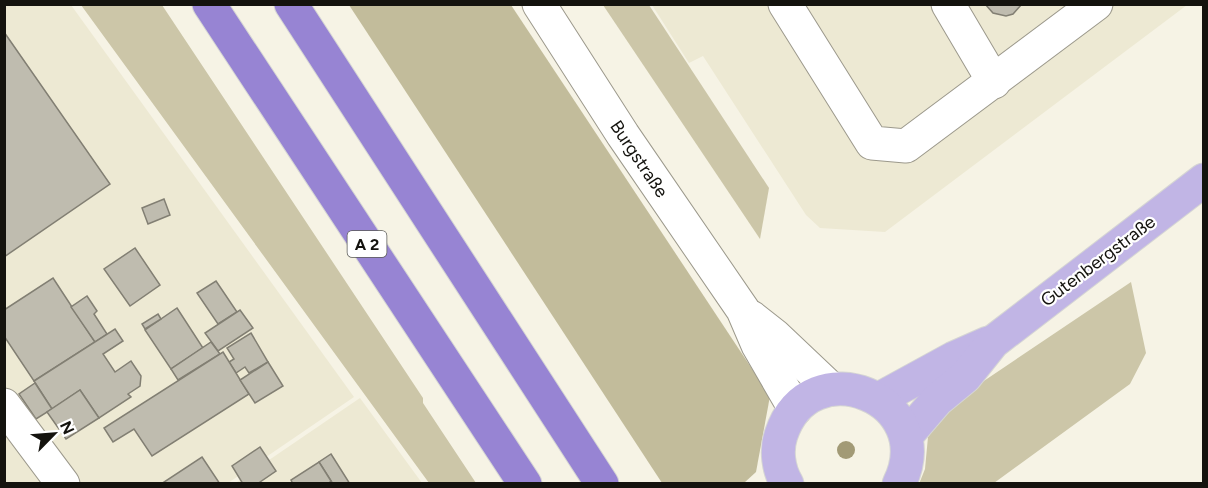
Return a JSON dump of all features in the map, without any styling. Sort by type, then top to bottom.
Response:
[{"type":"highway","name":"A 2","points":[[209,4],[525,483]]},
{"type":"highway","points":[[291,4],[602,483]]},
{"type":"main road","name":"Gutenbergstraße","points":[[906,436],[937,400],[965,376],[993,342],[1203,180]]},
{"type":"main road","name":"Gutenbergstraße","points":[[879,399],[954,358],[993,342]]},
{"type":"main road","points":[[781,481],[778,459],[779,441],[784,424],[795,409],[811,396],[831,389],[856,389],[879,399],[896,416],[906,436],[908,455],[899,483]]},
{"type":"street","name":"Burgstraße","points":[[539,4],[623,135],[743,310],[758,345],[795,409]]},
{"type":"street","points":[[785,4],[872,142],[906,146],[1096,4]]},
{"type":"street","points":[[948,4],[994,82]]},
{"type":"street","name":"Burgstraße","points":[[743,310],[775,336],[831,389]]},
{"type":"street","points":[[4,405],[63,483]]},
{"type":"shaded area","points":[[4,5],[71,5],[354,397],[228,483],[5,483]]},
{"type":"shaded area","points":[[81,5],[162,5],[423,398],[423,403],[476,483],[429,483]]},
{"type":"shaded area","points":[[349,5],[511,5],[770,396],[756,472],[744,483],[662,483]]},
{"type":"shaded area","points":[[603,5],[649,5],[769,188],[760,239]]},
{"type":"shaded area","points":[[652,5],[1187,5],[885,232],[820,228],[806,215],[703,56],[689,63]]},
{"type":"shaded area","points":[[1131,282],[1146,353],[1130,384],[994,483],[919,484],[925,469],[928,437],[949,408],[966,393]]},
{"type":"shaded area","points":[[360,398],[422,483],[234,484]]},
{"type":"building","points":[[985,4],[1022,4],[1013,14],[1006,16],[993,13]]},
{"type":"building","points":[[4,32],[110,184],[4,257]]},
{"type":"building","points":[[164,199],[170,215],[148,224],[142,208]]},
{"type":"building","points":[[135,248],[160,285],[130,306],[104,269]]},
{"type":"building","points":[[53,278],[95,342],[34,381],[4,336],[4,310]]},
{"type":"building","points":[[216,281],[237,312],[218,324],[197,293]]},
{"type":"building","points":[[87,296],[97,311],[94,314],[107,334],[95,342],[71,307]]},
{"type":"building","points":[[177,308],[203,348],[171,369],[145,330]]},
{"type":"building","points":[[240,310],[253,328],[218,351],[205,333]]},
{"type":"building","points":[[158,314],[161,319],[145,329],[142,324]]},
{"type":"building","points":[[115,329],[123,341],[103,354],[115,372],[131,361],[141,376],[140,386],[128,394],[131,397],[99,418],[80,390],[52,409],[34,381]]},
{"type":"building","points":[[251,333],[268,362],[249,373],[245,367],[236,373],[229,362],[234,359],[227,348]]},
{"type":"building","points":[[211,342],[220,354],[178,380],[171,369]]},
{"type":"building","points":[[223,352],[249,394],[152,456],[134,429],[113,442],[104,428]]},
{"type":"building","points":[[268,362],[283,386],[255,403],[240,380]]},
{"type":"building","points":[[35,383],[52,409],[36,419],[19,394]]},
{"type":"building","points":[[80,390],[99,418],[66,439],[47,412]]},
{"type":"building","points":[[260,447],[276,471],[257,484],[243,484],[232,466]]},
{"type":"building","points":[[331,454],[350,484],[333,484],[319,462]]},
{"type":"building","points":[[202,457],[220,484],[161,484]]},
{"type":"building","points":[[319,462],[331,481],[328,484],[293,484],[291,480]]}]
